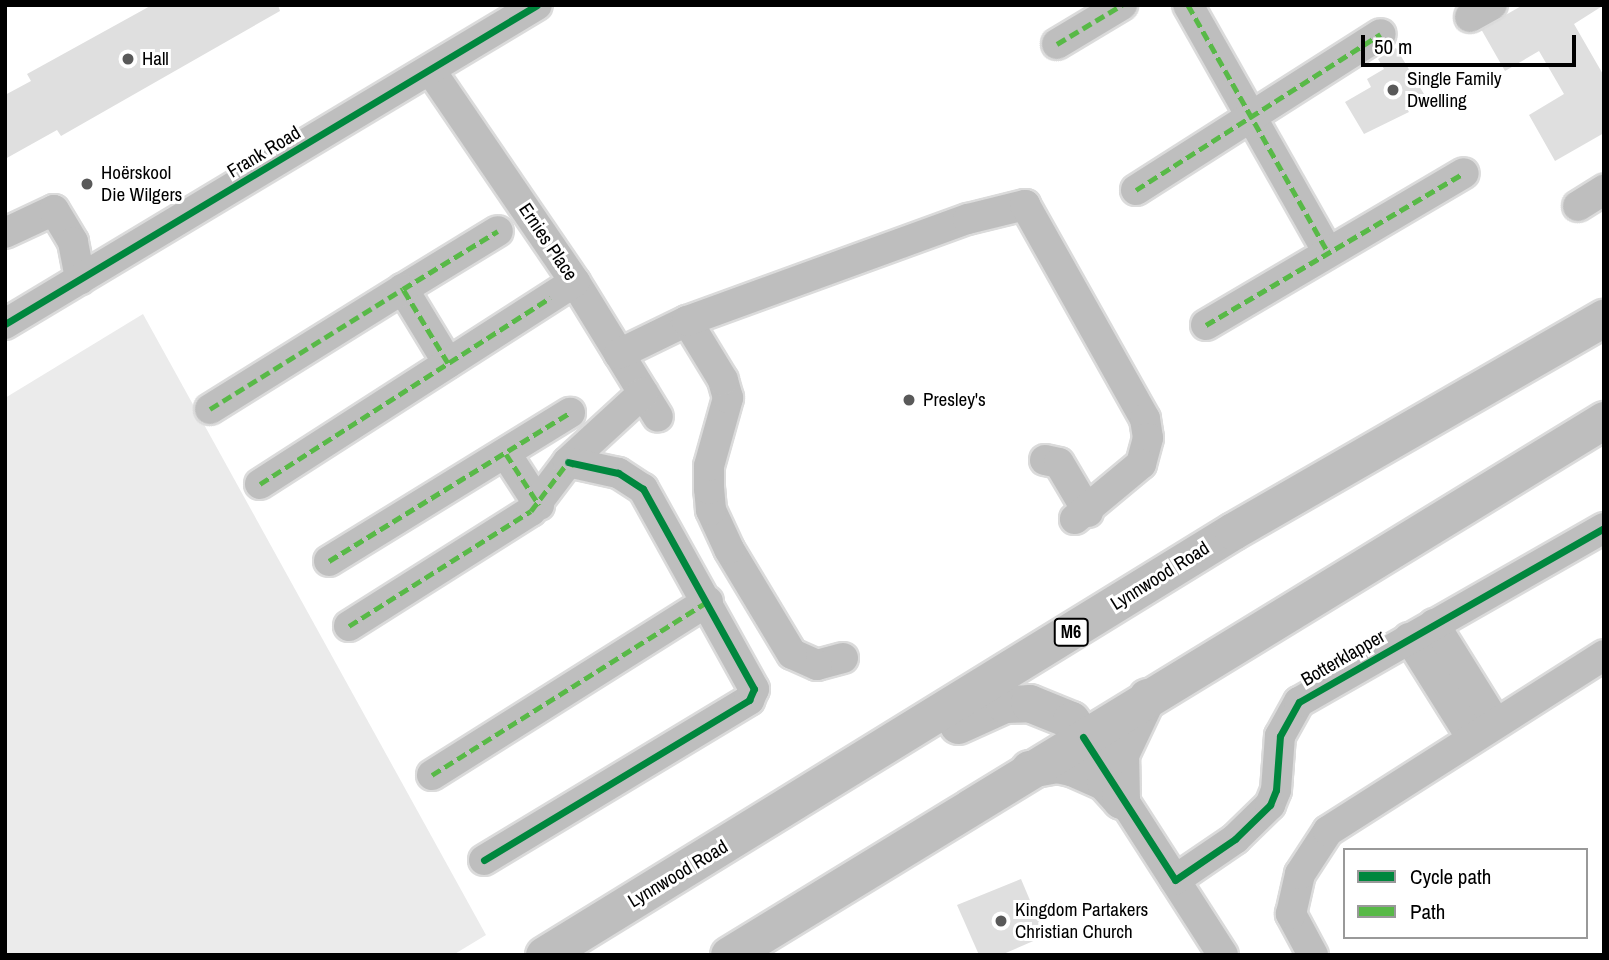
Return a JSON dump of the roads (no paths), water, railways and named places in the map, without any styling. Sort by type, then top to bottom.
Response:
[{"type":"main road","points":[[1568,340],[1604,307]]},
{"type":"main road","name":"Lynnwood Road","points":[[544,955],[688,869],[1233,531],[1604,318]]},
{"type":"main road","points":[[729,955],[1027,769],[1604,420]]},
{"type":"main road","points":[[1121,800],[1120,754],[1147,697]]},
{"type":"main road","points":[[688,869],[851,789],[976,715],[1004,704],[1029,703],[1053,709],[1071,720],[1083,737]]},
{"type":"main road","points":[[1027,769],[1057,764],[1074,768],[1105,782],[1121,800]]},
{"type":"street","name":"Frank Road","points":[[5,324],[537,5]]},
{"type":"street","points":[[1057,44],[1122,5]]},
{"type":"street","points":[[1188,5],[1327,251]]},
{"type":"street","points":[[1136,190],[1252,120],[1381,34]]},
{"type":"street","name":"Ernies Place","points":[[431,71],[575,282],[651,405],[568,463]]},
{"type":"street","points":[[1206,325],[1327,251],[1464,173]]},
{"type":"street","points":[[1578,206],[1604,190]]},
{"type":"street","points":[[619,354],[687,321],[968,219],[1025,205],[1145,419],[1148,450],[1141,464],[1082,515],[1059,463],[1045,460]]},
{"type":"street","points":[[5,233],[54,210],[72,242],[80,279]]},
{"type":"street","points":[[210,409],[498,231]]},
{"type":"street","points":[[260,484],[575,282]]},
{"type":"street","points":[[402,289],[449,363]]},
{"type":"street","points":[[687,321],[723,380],[728,398],[726,418],[709,466],[709,489],[712,510],[729,549],[792,654],[817,665],[843,658]]},
{"type":"street","points":[[329,561],[570,413]]},
{"type":"street","points":[[506,454],[539,505]]},
{"type":"street","points":[[349,626],[539,505],[568,463],[618,473],[643,489],[708,601],[754,689],[749,700],[484,860]]},
{"type":"street","name":"Botterklapper","points":[[1175,880],[1235,839],[1270,805],[1276,790],[1280,736],[1299,702],[1604,528]]},
{"type":"street","points":[[432,775],[708,601]]},
{"type":"street","points":[[1422,631],[1483,729]]},
{"type":"street","points":[[1314,955],[1291,914],[1300,874],[1328,831],[1483,729],[1604,655]]},
{"type":"street","points":[[1083,737],[1223,955]]},
{"type":"place","name":"Hall","points":[[128,59]]},
{"type":"place","name":"Single Family Dwelling","points":[[1393,90]]},
{"type":"place","name":"Hoërskool Die Wilgers","points":[[87,184]]},
{"type":"place","name":"Presley's","points":[[909,400]]},
{"type":"place","name":"Kingdom Partakers Christian Church","points":[[1001,921]]}]
